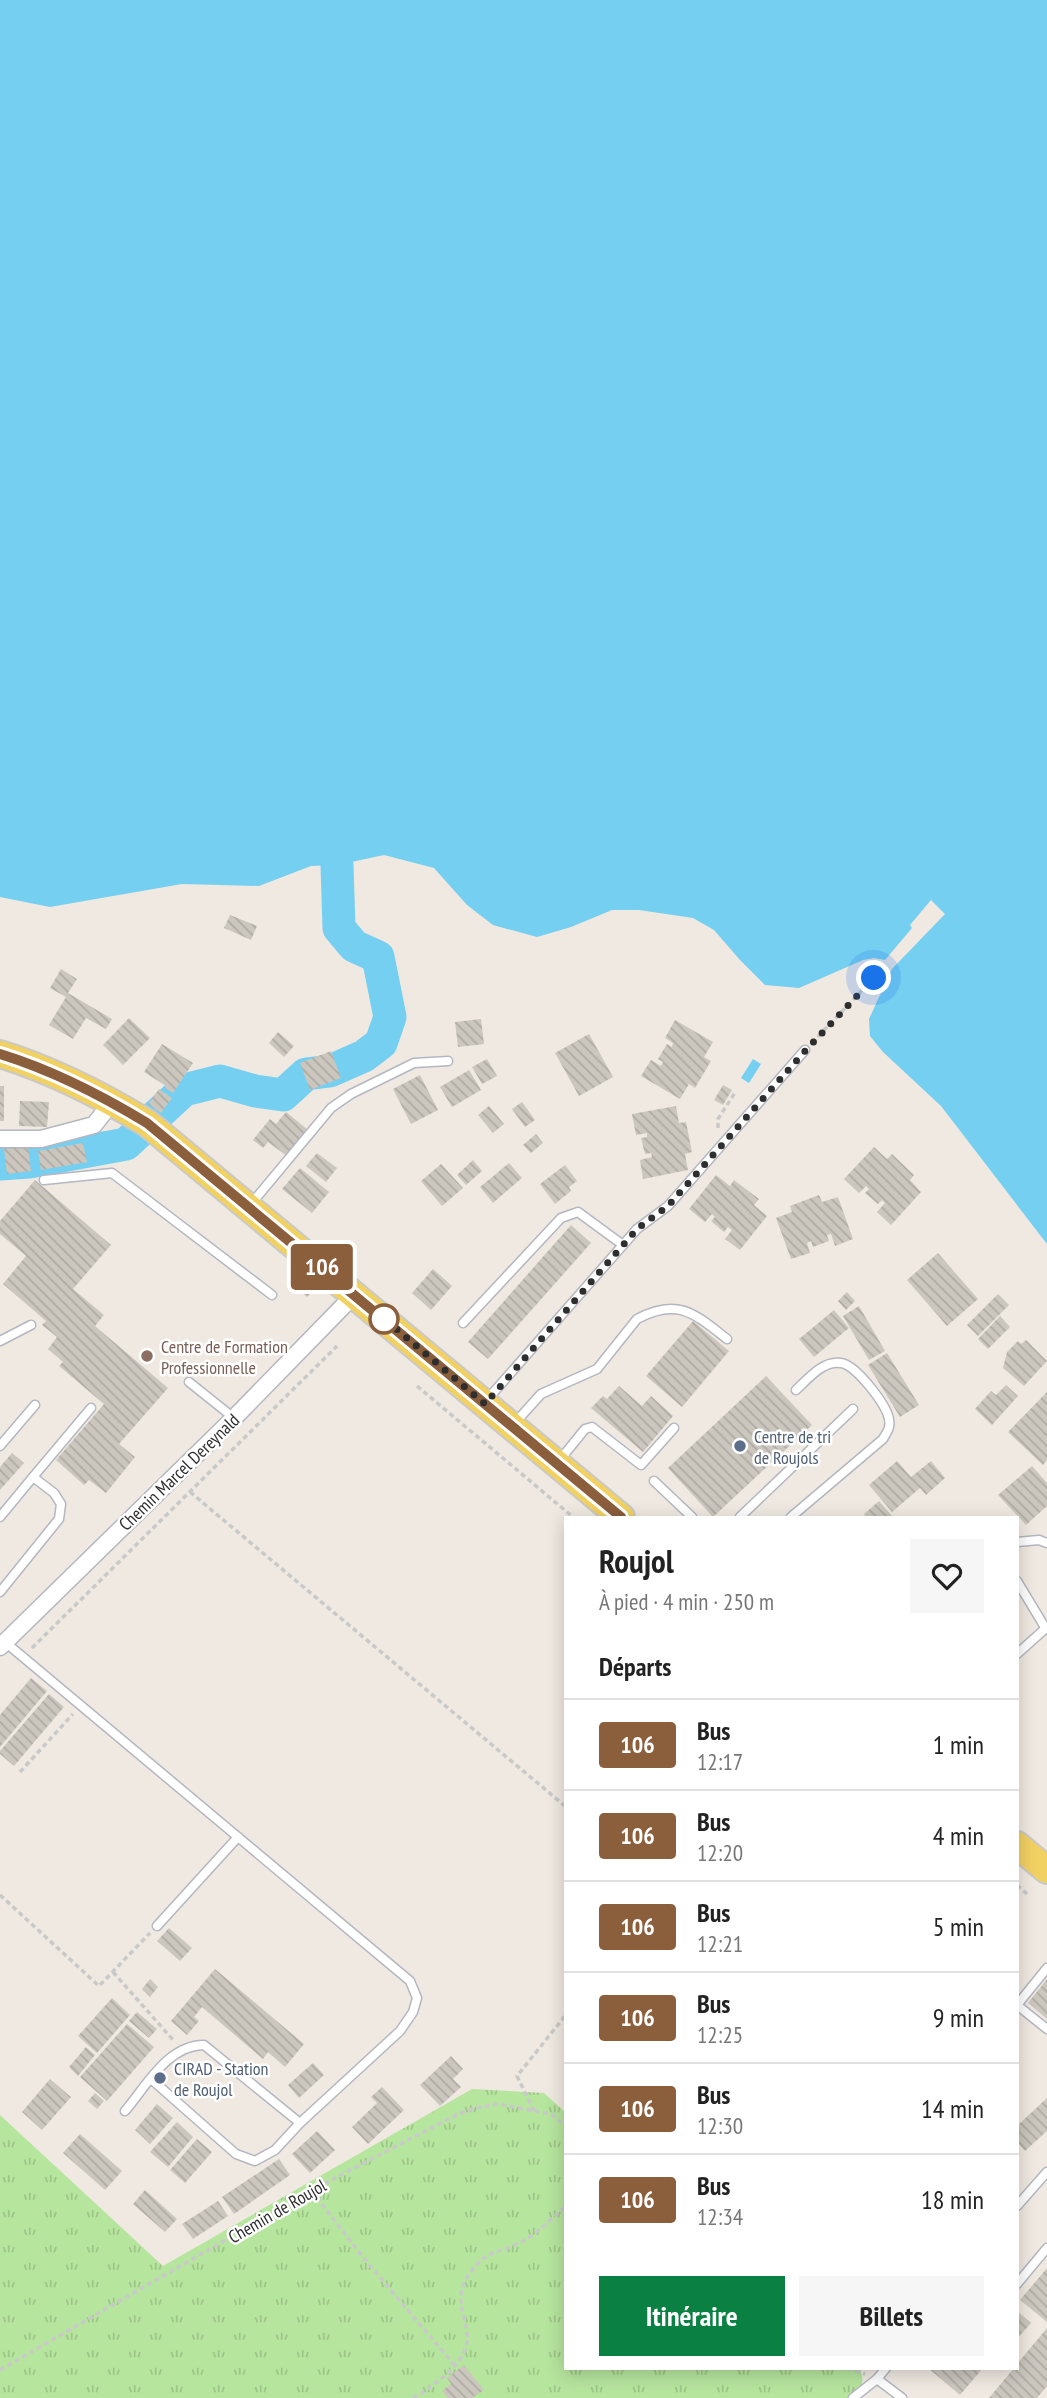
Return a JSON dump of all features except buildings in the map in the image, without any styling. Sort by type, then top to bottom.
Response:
[{"type":"main road","points":[[0,1054],[31,1063],[112,1102],[147,1123],[620,1516]]},
{"type":"main road","points":[[1019,1847],[1047,1870]]},
{"type":"street","points":[[0,1139],[41,1139],[94,1125],[112,1102]]},
{"type":"street","name":"Chemin Marcel Dereynald","points":[[2,1644],[234,1418],[355,1294]]},
{"type":"lane","points":[[485,1404],[637,1229],[668,1206],[806,1050]]},
{"type":"lane","points":[[248,1206],[331,1108],[351,1094],[414,1063],[448,1061]]},
{"type":"lane","points":[[44,1180],[112,1173],[272,1295]]},
{"type":"lane","points":[[463,1323],[561,1218],[570,1213],[578,1212],[623,1245]]},
{"type":"lane","points":[[512,1426],[541,1394],[597,1369],[637,1319],[645,1314],[669,1308],[685,1310],[727,1339]]},
{"type":"lane","points":[[0,1341],[31,1325]]},
{"type":"lane","points":[[791,1516],[883,1439],[889,1430],[889,1418],[880,1400],[852,1367],[840,1362],[828,1364],[796,1390]]},
{"type":"lane","points":[[189,1382],[234,1418]]},
{"type":"lane","points":[[0,1446],[35,1405]]},
{"type":"lane","points":[[0,1517],[92,1408]]},
{"type":"lane","points":[[741,1516],[853,1409]]},
{"type":"lane","points":[[557,1464],[585,1429],[592,1427],[641,1465],[674,1427]]},
{"type":"lane","points":[[0,1592],[59,1519],[61,1504],[54,1493],[33,1477]]},
{"type":"lane","points":[[654,1481],[691,1516]]},
{"type":"lane","points":[[1019,1542],[1040,1540],[1047,1543]]},
{"type":"lane","points":[[1019,1584],[1046,1628],[1019,1652]]},
{"type":"lane","points":[[2,1644],[23,1657],[410,1981],[417,1998],[413,2012],[400,2031],[300,2123],[275,2150],[256,2161],[236,2154],[151,2079]]},
{"type":"lane","points":[[157,1926],[238,1837]]},
{"type":"lane","points":[[1019,2003],[1047,1968]]},
{"type":"lane","points":[[1019,2007],[1047,2029]]},
{"type":"lane","points":[[125,2111],[174,2053],[192,2045],[204,2046],[300,2123]]},
{"type":"lane","points":[[1019,2204],[1047,2172]]},
{"type":"lane","points":[[1019,2282],[1047,2248]]},
{"type":"lane","points":[[853,2398],[884,2370]]},
{"type":"lane","points":[[877,2379],[902,2398]]},
{"type":"path","points":[[806,1050],[888,963]]},
{"type":"path","points":[[726,1140],[719,1134],[718,1119],[736,1091]]},
{"type":"path","points":[[23,1657],[337,1346]]},
{"type":"path","points":[[417,1386],[572,1516]]},
{"type":"path","points":[[190,1492],[564,1805]]},
{"type":"path","points":[[20,1772],[80,1705]]},
{"type":"path","points":[[1019,1887],[1027,1894]]},
{"type":"path","points":[[0,1895],[99,1986],[157,1926]]},
{"type":"path","points":[[113,1972],[182,2050]]},
{"type":"path","points":[[534,2111],[517,2076],[564,2017]]},
{"type":"path","name":"Chemin de Roujol","points":[[0,2370],[314,2189],[458,2114],[498,2104],[551,2114],[564,2125]]},
{"type":"path","points":[[314,2189],[321,2203],[362,2256],[455,2366]]},
{"type":"path","points":[[413,2398],[432,2387],[455,2366],[467,2342],[460,2299],[467,2276],[484,2256],[524,2241],[564,2208]]},
{"type":"green space","points":[[472,2089],[544,2093],[564,2111],[564,2370],[860,2370],[861,2388],[853,2398],[0,2398],[0,2115],[163,2266]]},
{"type":"water","points":[[0,0],[1047,0],[1047,1244],[941,1106],[883,1052],[870,1036],[869,1019],[892,969],[885,960],[863,960],[799,988],[765,985],[714,930],[693,918],[639,910],[612,910],[571,927],[537,937],[493,925],[467,905],[434,868],[384,855],[337,865],[311,866],[259,886],[182,884],[50,907],[0,897]]},
{"type":"water","points":[[753,1059],[761,1064],[749,1083],[741,1078]]},
{"type":"pier","points":[[931,900],[945,914],[892,969],[885,960]]},
{"type":"waterway","points":[[0,1164],[29,1162],[126,1144],[184,1090],[220,1081],[255,1091],[283,1095],[306,1074],[330,1071],[364,1056],[381,1043],[390,1017],[378,957],[354,946],[339,928],[337,865]]},
{"type":"bus line","name":"106","points":[[0,1054],[31,1063],[112,1102],[147,1123],[620,1516]]},
{"type":"place","name":"Centre de Formation Professionnelle","points":[[147,1356]]},
{"type":"place","name":"Centre de tri de Roujols","points":[[740,1446]]},
{"type":"place","name":"CIRAD - Station de Roujol","points":[[160,2078]]},
{"type":"route","points":[[384,1319],[381,1316],[485,1404],[637,1229],[668,1206],[806,1050],[874,978]]}]
